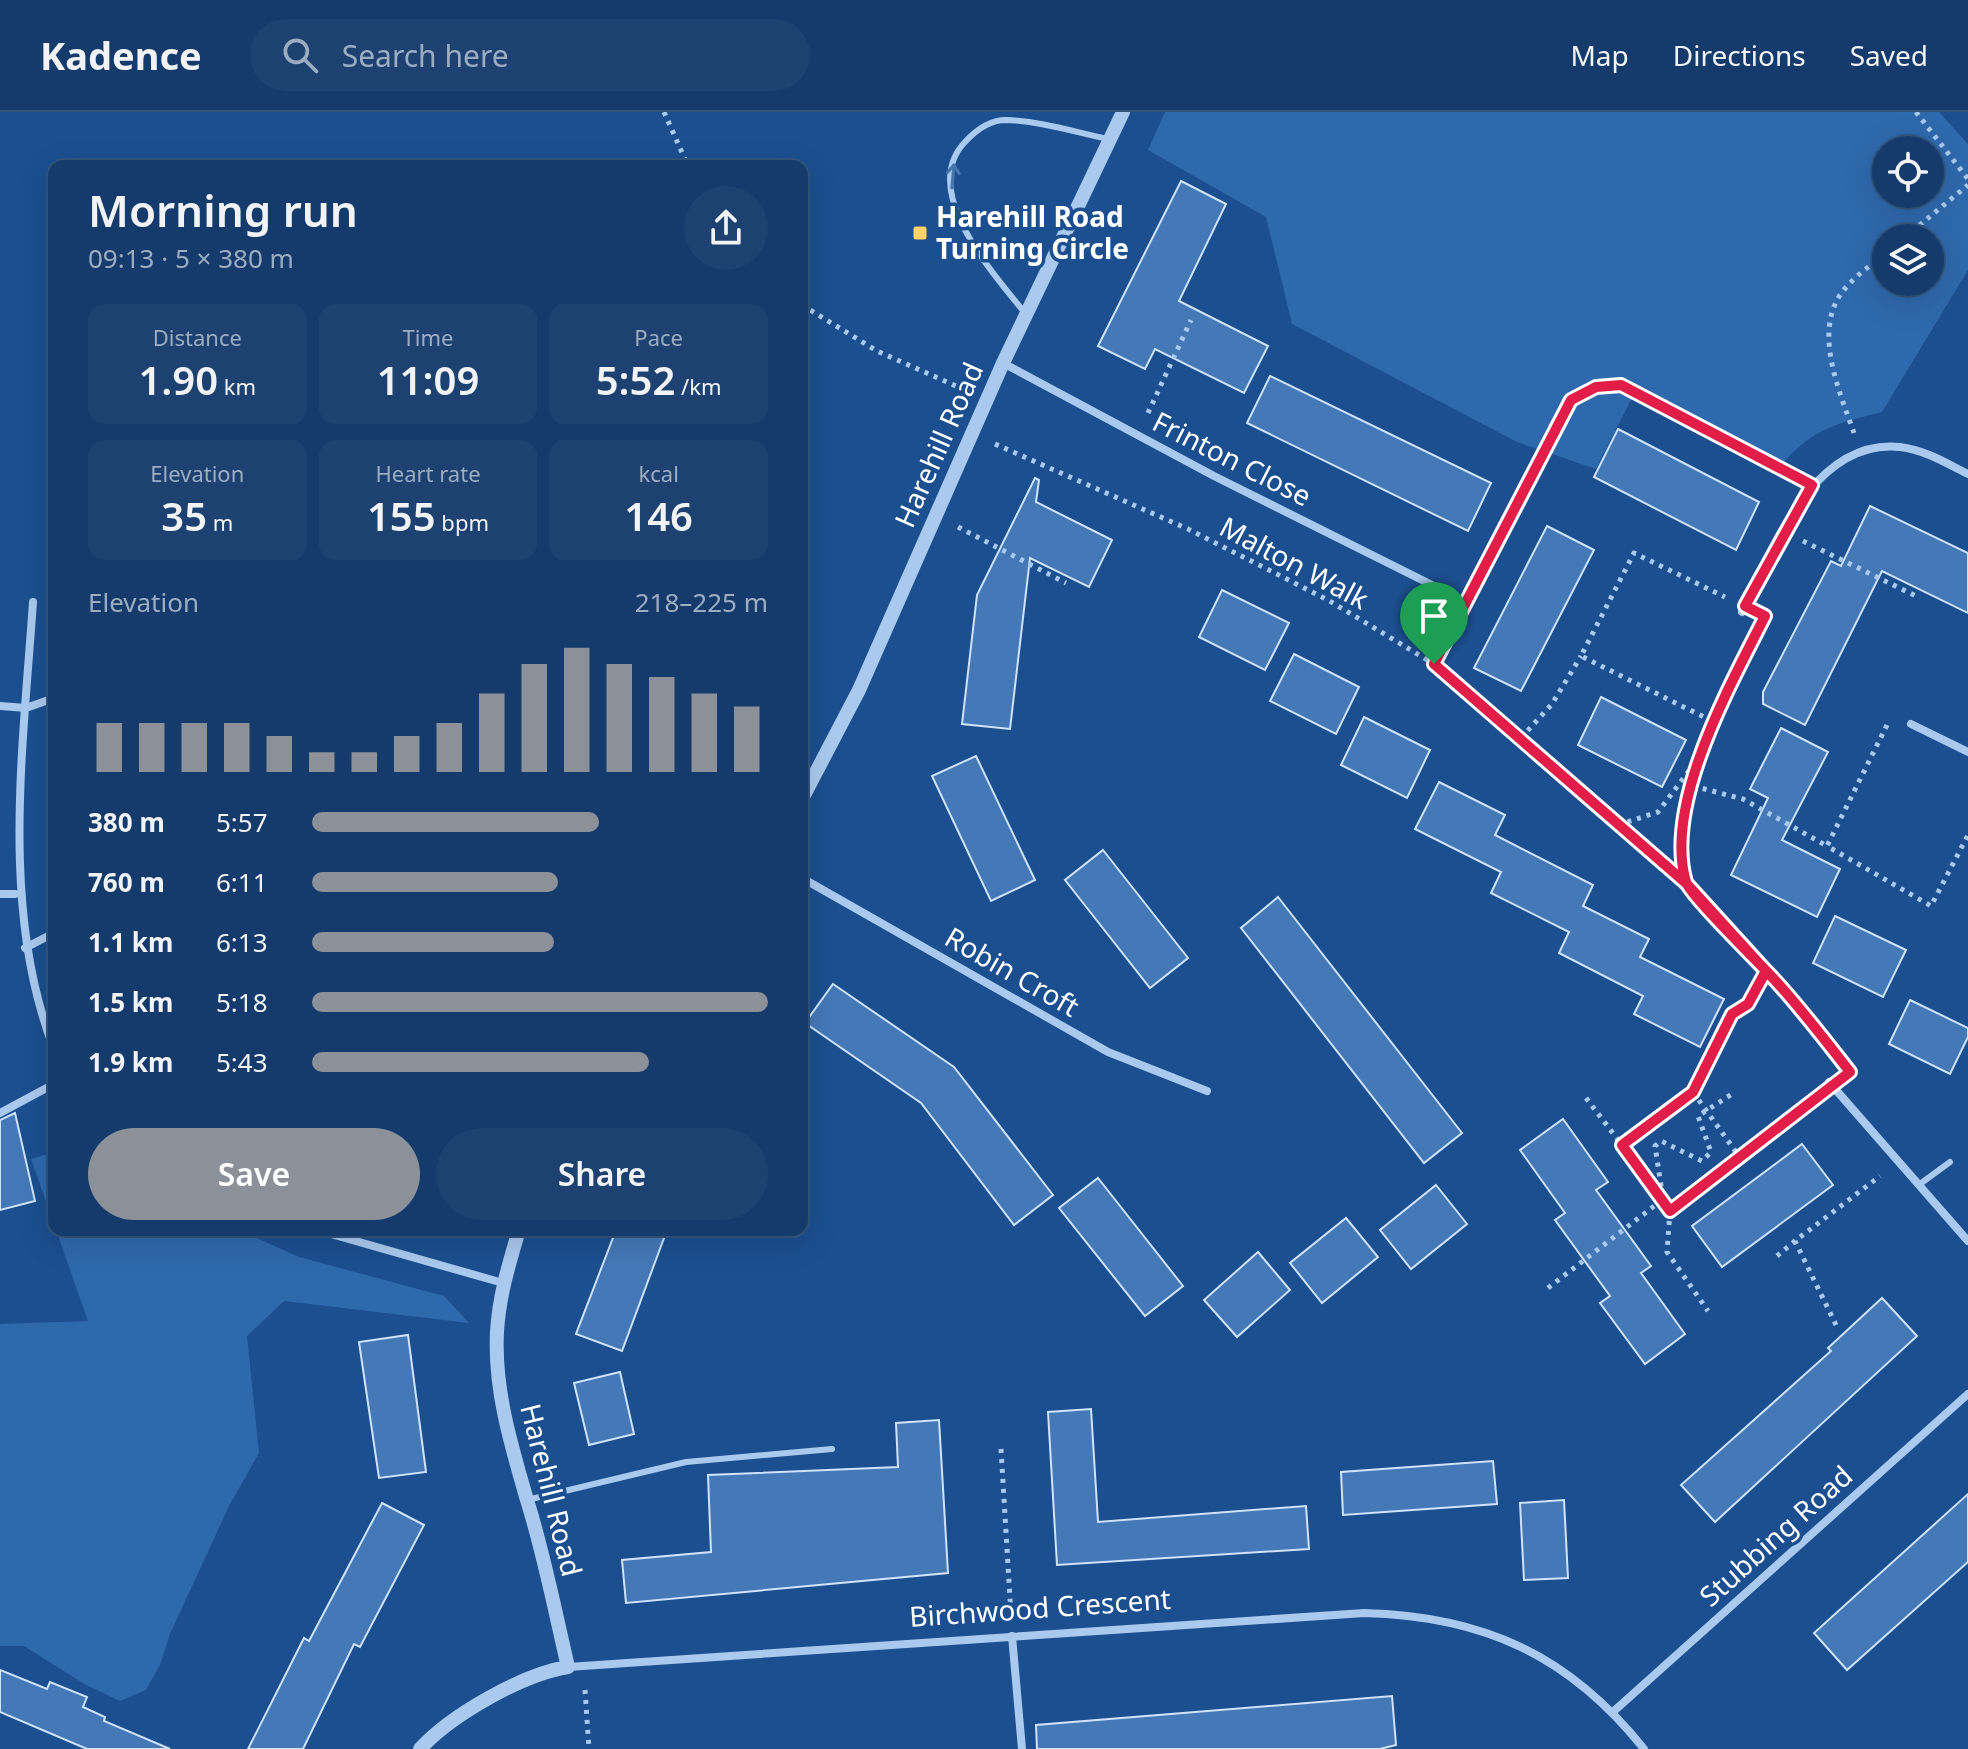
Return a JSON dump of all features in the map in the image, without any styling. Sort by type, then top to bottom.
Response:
[{"type":"street","name":"Harehill Road","points":[[808,788],[859,690],[1003,363],[1123,112]]},
{"type":"street","name":"Frinton Close","points":[[1003,363],[1137,435],[1442,590]]},
{"type":"street","points":[[1744,609],[1812,485],[1832,466],[1878,446],[1902,447],[1931,456],[1968,474]]},
{"type":"street","points":[[33,602],[18,787],[15,894],[35,1010],[48,1037]]},
{"type":"street","points":[[0,706],[26,708],[48,700]]},
{"type":"street","points":[[1911,724],[1968,752]]},
{"type":"street","name":"Robin Croft","points":[[808,881],[1108,1052],[1207,1091]]},
{"type":"street","points":[[0,894],[15,894]]},
{"type":"street","points":[[25,948],[48,936]]},
{"type":"street","points":[[1832,1084],[1968,1241]]},
{"type":"street","points":[[0,1113],[48,1087]]},
{"type":"street","points":[[338,1236],[503,1283]]},
{"type":"street","name":"Harehill Road","points":[[517,1236],[503,1283],[497,1334],[501,1393],[511,1456],[527,1500],[575,1666]]},
{"type":"street","name":"Stubbing Road","points":[[1614,1711],[1968,1394]]},
{"type":"street","name":"Birchwood Crescent","points":[[420,1749],[434,1734],[541,1671],[575,1666],[1364,1613],[1414,1614],[1487,1631],[1530,1649],[1579,1680],[1614,1711],[1644,1749]]},
{"type":"street","points":[[1012,1636],[1022,1749]]},
{"type":"lane","points":[[1026,315],[971,241],[958,217],[950,172],[961,146],[980,127],[1003,120],[1110,140]]},
{"type":"lane","points":[[1920,1184],[1950,1162]]},
{"type":"lane","points":[[527,1500],[686,1462],[832,1449]]},
{"type":"path","points":[[664,112],[685,160]]},
{"type":"path","points":[[1916,112],[1968,182],[1920,224]]},
{"type":"path","points":[[1861,452],[1833,371],[1830,318],[1849,284],[1872,265]]},
{"type":"path","points":[[808,309],[877,351],[987,400]]},
{"type":"path","points":[[1137,435],[1191,320]]},
{"type":"path","points":[[1434,664],[1571,400],[1596,387],[1621,385],[1812,485]]},
{"type":"path","name":"Malton Walk","points":[[972,434],[1188,529],[1328,600],[1434,664],[1687,884],[1766,971],[1850,1072],[1832,1084]]},
{"type":"path","points":[[936,516],[1066,583]]},
{"type":"path","points":[[1784,532],[1920,598]]},
{"type":"path","points":[[1521,738],[1552,704],[1581,656],[1634,553],[1744,609],[1765,616],[1712,721],[1699,756],[1682,841],[1687,884]]},
{"type":"path","points":[[1581,656],[1712,721]]},
{"type":"path","points":[[1827,846],[1893,713],[1911,724]]},
{"type":"path","points":[[1618,825],[1658,812],[1699,756]]},
{"type":"path","points":[[1693,786],[1743,799],[1931,906],[1968,835]]},
{"type":"path","points":[[1622,1145],[1693,1092],[1732,1014],[1748,1004],[1766,971]]},
{"type":"path","points":[[1670,1211],[1741,1159],[1832,1084]]},
{"type":"path","points":[[1693,1092],[1741,1159]]},
{"type":"path","points":[[1548,1288],[1660,1198],[1662,1192],[1655,1146],[1661,1141],[1702,1161],[1711,1152],[1698,1116],[1732,1094]]},
{"type":"path","points":[[1586,1098],[1670,1211],[1667,1252],[1708,1311]]},
{"type":"path","points":[[1777,1256],[1899,1161]]},
{"type":"path","points":[[1795,1241],[1836,1325]]},
{"type":"path","points":[[1001,1449],[1012,1636]]},
{"type":"path","points":[[575,1666],[589,1749]]},
{"type":"shaded area","points":[[1165,112],[1939,112],[1968,144],[1968,270],[1882,412],[1822,431],[1798,448],[1774,474],[1633,396],[1596,469],[1517,442],[1292,324],[1266,217],[1148,150]]},
{"type":"shaded area","points":[[48,1154],[48,1207],[31,1159]]},
{"type":"shaded area","points":[[58,1236],[252,1236],[299,1257],[444,1296],[469,1323],[284,1301],[247,1336],[259,1453],[229,1506],[170,1634],[160,1665],[146,1690],[120,1701],[86,1685],[24,1646],[0,1646],[0,1324],[88,1321]]},
{"type":"building","points":[[1181,181],[1226,204],[1179,301],[1268,346],[1244,393],[1155,349],[1145,369],[1098,346]]},
{"type":"building","points":[[1270,376],[1491,483],[1468,531],[1247,423]]},
{"type":"building","points":[[1618,429],[1759,502],[1736,550],[1594,477]]},
{"type":"building","points":[[1035,478],[1039,480],[1036,502],[1112,540],[1089,587],[1030,558],[1010,729],[962,724],[977,595]]},
{"type":"building","points":[[1870,506],[1968,553],[1968,613],[1882,571],[1805,725],[1763,704],[1763,692],[1831,561],[1841,566]]},
{"type":"building","points":[[1547,526],[1594,550],[1521,691],[1474,668]]},
{"type":"building","points":[[1222,590],[1289,623],[1265,670],[1199,637]]},
{"type":"building","points":[[1294,654],[1359,687],[1336,734],[1270,701]]},
{"type":"building","points":[[1601,697],[1686,740],[1662,787],[1578,745]]},
{"type":"building","points":[[1364,717],[1430,750],[1407,798],[1341,765]]},
{"type":"building","points":[[1781,728],[1828,752],[1782,840],[1840,869],[1817,917],[1731,875],[1768,798],[1750,789]]},
{"type":"building","points":[[976,756],[1035,880],[991,901],[932,776]]},
{"type":"building","points":[[1439,782],[1505,815],[1495,835],[1593,885],[1583,906],[1649,939],[1640,957],[1724,999],[1700,1047],[1634,1014],[1643,996],[1559,953],[1569,932],[1491,893],[1501,872],[1415,829]]},
{"type":"building","points":[[1103,850],[1188,958],[1150,988],[1065,880]]},
{"type":"building","points":[[1278,897],[1462,1133],[1424,1163],[1241,928]]},
{"type":"building","points":[[1835,916],[1906,950],[1883,997],[1813,963]]},
{"type":"building","points":[[833,984],[954,1067],[1053,1195],[1014,1225],[921,1103],[808,1025],[808,1019]]},
{"type":"building","points":[[1910,1000],[1968,1028],[1968,1037],[1950,1074],[1889,1044]]},
{"type":"building","points":[[15,1113],[35,1201],[0,1210],[0,1120]]},
{"type":"building","points":[[1563,1119],[1608,1182],[1596,1190],[1651,1266],[1641,1273],[1685,1334],[1645,1364],[1600,1303],[1610,1296],[1555,1220],[1565,1213],[1520,1150]]},
{"type":"building","points":[[1802,1144],[1833,1185],[1722,1267],[1692,1226]]},
{"type":"building","points":[[1098,1178],[1183,1286],[1145,1316],[1059,1208]]},
{"type":"building","points":[[1436,1185],[1467,1224],[1411,1269],[1380,1230]]},
{"type":"building","points":[[1346,1218],[1378,1257],[1322,1303],[1290,1263]]},
{"type":"building","points":[[614,1236],[665,1236],[622,1351],[576,1334]]},
{"type":"building","points":[[1258,1252],[1290,1290],[1237,1337],[1204,1300]]},
{"type":"building","points":[[1882,1298],[1917,1336],[1715,1522],[1681,1485],[1831,1351],[1828,1348]]},
{"type":"building","points":[[408,1335],[426,1472],[379,1478],[359,1342]]},
{"type":"building","points":[[620,1372],[634,1434],[589,1445],[574,1383]]},
{"type":"building","points":[[1091,1409],[1098,1522],[1306,1506],[1309,1549],[1057,1565],[1048,1412]]},
{"type":"building","points":[[939,1420],[948,1573],[626,1603],[622,1560],[711,1552],[708,1475],[898,1467],[896,1423]]},
{"type":"building","points":[[1493,1461],[1497,1504],[1343,1515],[1341,1472]]},
{"type":"building","points":[[1968,1494],[1968,1562],[1847,1670],[1814,1633]]},
{"type":"building","points":[[1564,1500],[1568,1578],[1524,1580],[1520,1503]]},
{"type":"building","points":[[382,1503],[424,1525],[360,1647],[354,1644],[303,1749],[248,1749],[304,1638],[309,1641]]},
{"type":"building","points":[[0,1670],[47,1689],[50,1682],[87,1697],[83,1707],[105,1717],[104,1721],[170,1749],[87,1749],[0,1712]]},
{"type":"building","points":[[1392,1696],[1396,1745],[1380,1749],[1037,1749],[1036,1725]]},
{"type":"place","name":"Harehill Road Turning Circle","points":[[920,233]]},
{"type":"route","points":[[1434,664],[1472,596],[1571,400],[1596,387],[1621,385],[1812,485],[1745,606],[1765,616],[1712,721],[1699,756],[1682,841],[1687,884],[1773,978],[1850,1072],[1670,1211],[1622,1145],[1693,1092],[1732,1014],[1748,1004],[1766,971],[1687,884],[1434,664]]}]
